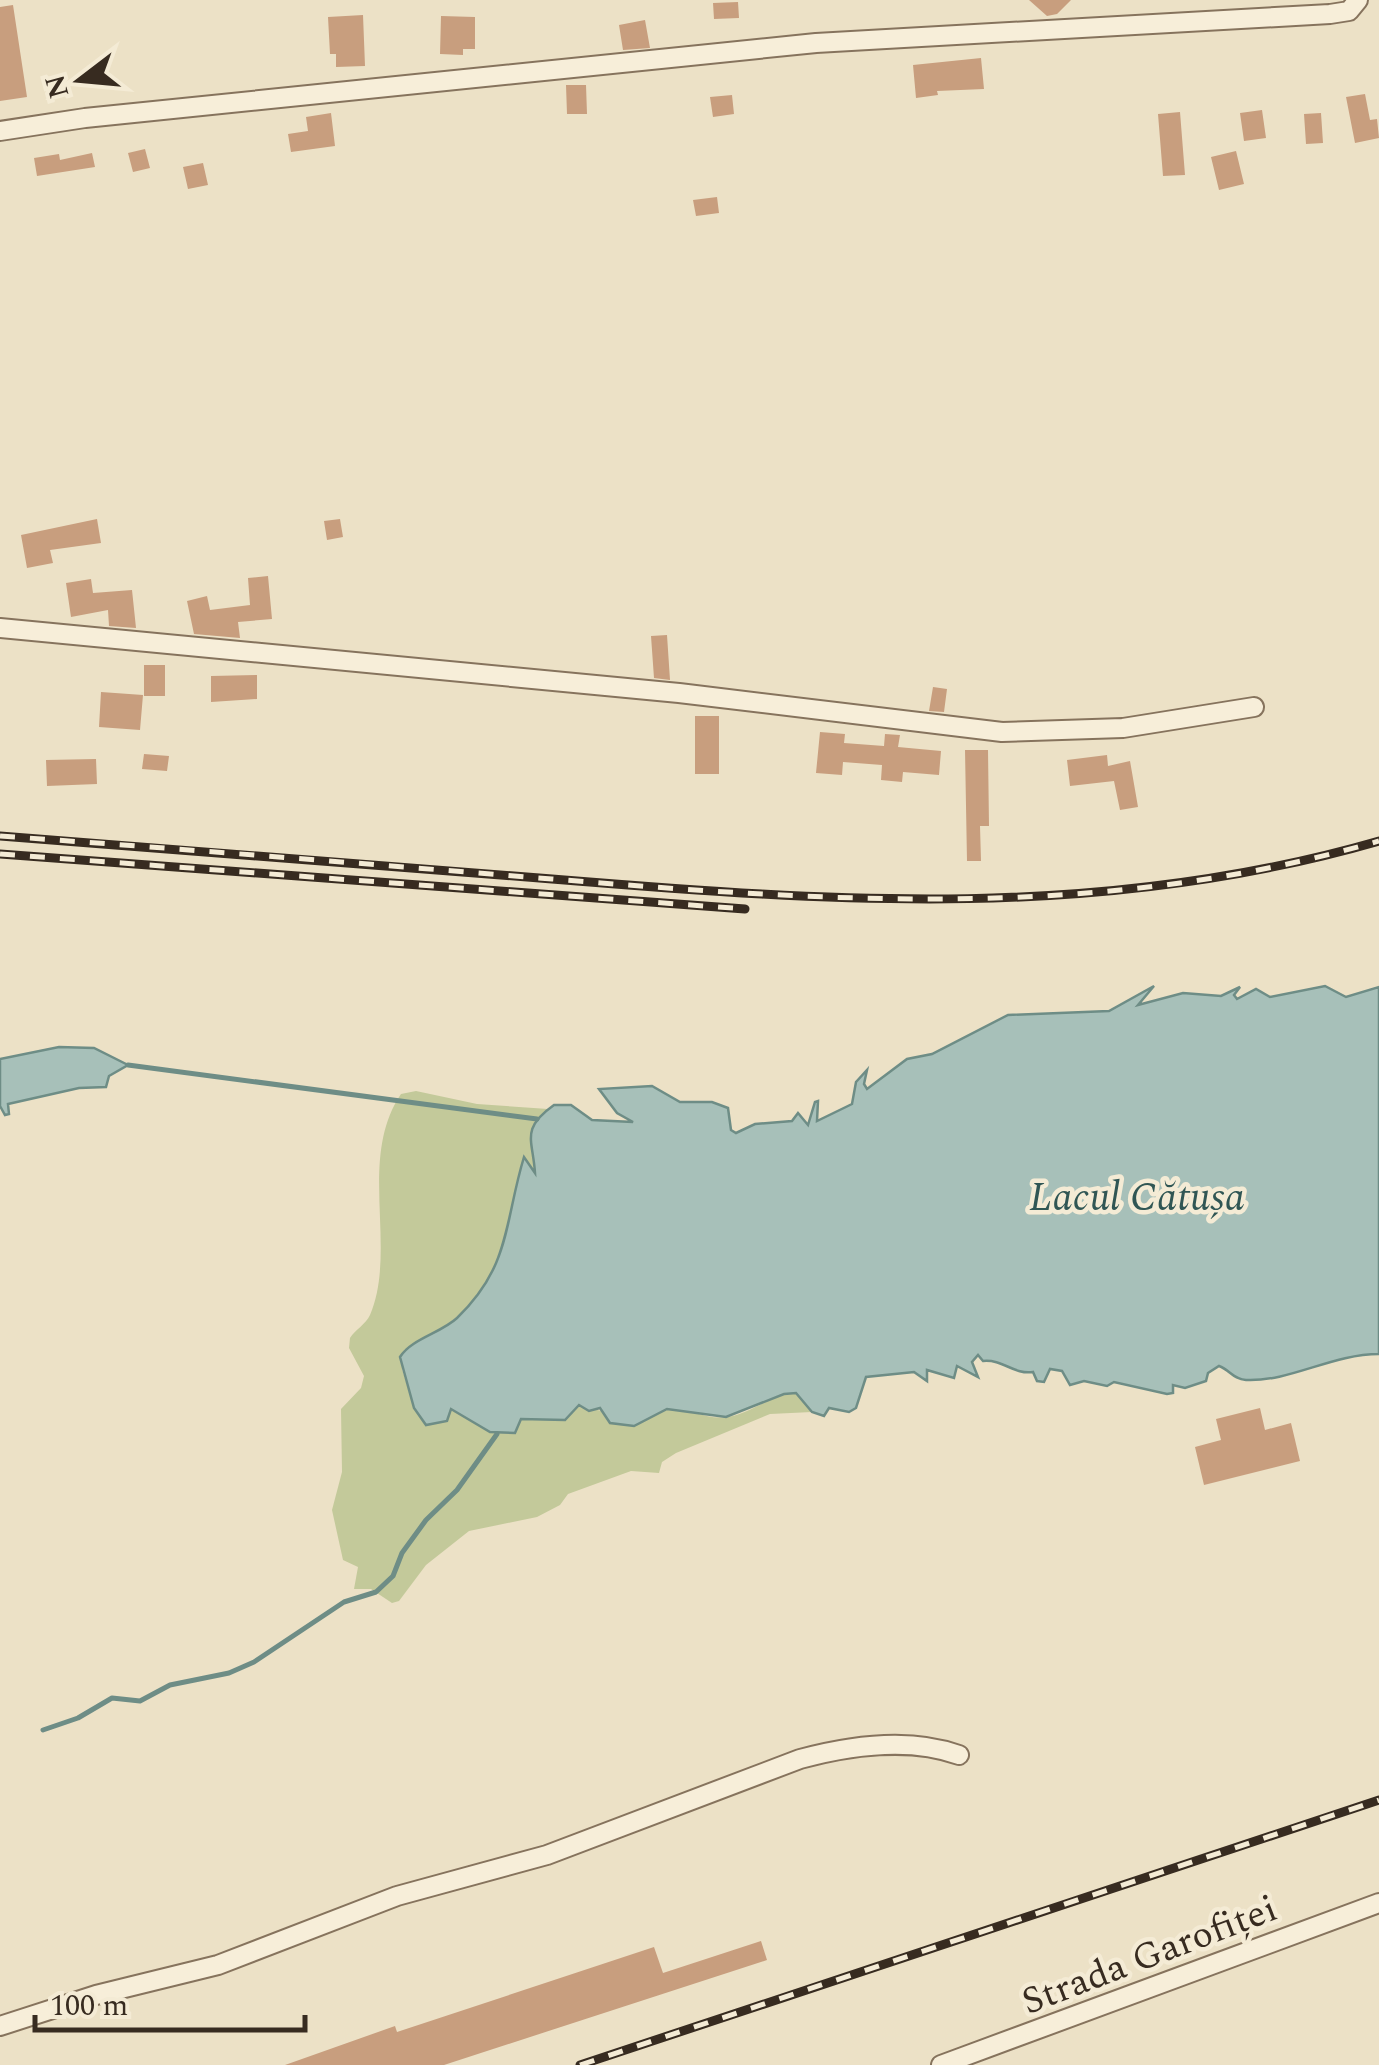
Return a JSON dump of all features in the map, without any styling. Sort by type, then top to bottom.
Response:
[{"type":"street","points":[[0,132],[85,118],[816,43],[1330,14],[1349,11],[1358,0]]},
{"type":"street","points":[[0,628],[679,693],[1002,732],[1123,728],[1254,707]]},
{"type":"street","points":[[0,2026],[96,1995],[218,1965],[398,1896],[547,1855],[800,1759],[876,1747],[914,1746],[959,1754]]},
{"type":"street","name":"Strada Garofiței","points":[[941,2065],[1379,1903]]},
{"type":"green space","points":[[416,1091],[477,1104],[548,1109],[532,1132],[534,1175],[524,1159],[492,1272],[461,1313],[404,1350],[402,1369],[414,1408],[450,1409],[490,1432],[515,1432],[521,1419],[565,1420],[579,1405],[642,1422],[678,1409],[716,1418],[796,1393],[812,1412],[770,1414],[676,1453],[662,1462],[659,1473],[631,1471],[568,1494],[560,1505],[537,1517],[469,1531],[426,1565],[399,1601],[392,1603],[371,1589],[354,1589],[358,1567],[343,1560],[332,1510],[342,1472],[341,1409],[361,1388],[364,1376],[349,1348],[350,1338],[368,1318],[378,1289],[382,1147],[388,1119],[401,1094]]},
{"type":"water","name":"Lacul Cătușa","points":[[1154,986],[1138,1005],[1183,993],[1221,996],[1240,987],[1234,995],[1237,999],[1256,989],[1270,997],[1325,986],[1346,997],[1379,987],[1379,1354],[1345,1358],[1262,1379],[1242,1379],[1219,1366],[1208,1373],[1206,1381],[1185,1388],[1173,1385],[1173,1393],[1167,1394],[1114,1382],[1107,1386],[1084,1381],[1070,1385],[1062,1371],[1050,1369],[1044,1382],[1037,1381],[1033,1372],[983,1361],[978,1355],[972,1362],[978,1377],[957,1366],[954,1378],[927,1370],[927,1381],[914,1372],[866,1377],[856,1408],[849,1412],[829,1408],[824,1416],[812,1412],[796,1393],[726,1417],[667,1409],[634,1426],[610,1423],[600,1408],[589,1411],[579,1405],[565,1420],[521,1419],[515,1433],[490,1432],[451,1409],[447,1421],[426,1425],[414,1408],[400,1357],[411,1345],[457,1318],[487,1280],[503,1243],[524,1157],[535,1173],[533,1128],[554,1105],[571,1105],[592,1120],[633,1122],[617,1113],[599,1089],[652,1086],[680,1102],[712,1102],[728,1108],[731,1130],[736,1133],[755,1124],[792,1121],[798,1113],[808,1125],[815,1102],[818,1101],[817,1121],[852,1104],[856,1082],[867,1070],[867,1089],[907,1059],[932,1054],[1008,1015],[1109,1011]]},
{"type":"water","points":[[59,1047],[94,1048],[128,1065],[109,1076],[106,1087],[79,1088],[8,1104],[9,1114],[5,1115],[0,1106],[0,1059]]},
{"type":"building","points":[[1029,0],[1071,0],[1057,14],[1047,16]]},
{"type":"building","points":[[738,2],[739,18],[714,19],[713,3]]},
{"type":"building","points":[[13,5],[27,97],[0,101],[0,7]]},
{"type":"building","points":[[363,15],[365,66],[336,67],[336,54],[330,54],[328,17]]},
{"type":"building","points":[[441,16],[475,17],[475,49],[463,49],[463,55],[440,54]]},
{"type":"building","points":[[645,20],[650,48],[623,50],[619,25]]},
{"type":"building","points":[[981,58],[984,89],[937,91],[938,95],[916,98],[913,65]]},
{"type":"building","points":[[566,85],[586,85],[587,114],[567,114]]},
{"type":"building","points":[[1365,94],[1370,120],[1377,119],[1379,138],[1355,143],[1346,97]]},
{"type":"building","points":[[732,95],[734,114],[713,117],[710,97]]},
{"type":"building","points":[[1262,110],[1266,138],[1244,141],[1240,113]]},
{"type":"building","points":[[1180,112],[1185,175],[1163,176],[1158,114]]},
{"type":"building","points":[[331,113],[335,146],[291,152],[288,134],[308,131],[306,117]]},
{"type":"building","points":[[1321,113],[1323,143],[1306,144],[1304,114]]},
{"type":"building","points":[[145,149],[150,168],[133,172],[128,153]]},
{"type":"building","points":[[1236,151],[1244,184],[1219,190],[1211,157]]},
{"type":"building","points":[[92,153],[95,167],[37,176],[34,158],[59,154],[60,160]]},
{"type":"building","points":[[203,163],[208,185],[188,189],[183,167]]},
{"type":"building","points":[[717,197],[719,213],[696,216],[693,200]]},
{"type":"building","points":[[97,519],[101,543],[50,550],[53,563],[27,568],[21,535]]},
{"type":"building","points":[[340,519],[343,537],[327,540],[324,521]]},
{"type":"building","points":[[268,576],[272,619],[238,622],[240,638],[194,634],[187,601],[207,596],[210,610],[250,605],[248,578]]},
{"type":"building","points":[[91,579],[93,593],[132,590],[136,628],[109,626],[108,610],[71,617],[66,583]]},
{"type":"building","points":[[667,635],[670,680],[654,678],[651,636]]},
{"type":"building","points":[[144,665],[165,665],[165,696],[144,696]]},
{"type":"building","points":[[257,675],[257,699],[211,702],[211,676]]},
{"type":"building","points":[[933,687],[947,689],[944,712],[929,711]]},
{"type":"building","points":[[101,692],[143,695],[140,730],[99,727]]},
{"type":"building","points":[[695,716],[719,716],[719,774],[695,774]]},
{"type":"building","points":[[820,732],[845,734],[844,743],[884,746],[885,734],[900,735],[898,747],[941,751],[939,775],[903,772],[902,782],[881,780],[882,765],[843,762],[842,775],[816,773]]},
{"type":"building","points":[[965,750],[988,750],[989,826],[980,826],[981,861],[967,861]]},
{"type":"building","points":[[144,754],[169,756],[167,771],[142,769]]},
{"type":"building","points":[[1107,755],[1108,766],[1130,761],[1138,807],[1120,810],[1114,781],[1070,786],[1067,760]]},
{"type":"building","points":[[96,759],[97,784],[47,786],[46,760]]},
{"type":"building","points":[[1260,1408],[1265,1430],[1291,1423],[1300,1461],[1204,1485],[1195,1447],[1221,1440],[1216,1419]]},
{"type":"building","points":[[761,1941],[767,1960],[444,2065],[285,2065],[395,2026],[397,2032],[654,1947],[663,1973]]},
{"type":"waterway","points":[[128,1065],[537,1119]]},
{"type":"waterway","points":[[43,1730],[78,1718],[112,1698],[140,1701],[170,1685],[229,1673],[254,1662],[344,1602],[376,1592],[393,1576],[402,1553],[426,1520],[457,1490],[497,1434]]},
{"type":"railway","points":[[0,836],[762,894],[968,899],[1173,884],[1276,867],[1379,841]]},
{"type":"railway","points":[[0,854],[745,909]]},
{"type":"railway","points":[[580,2065],[1379,1800]]}]
